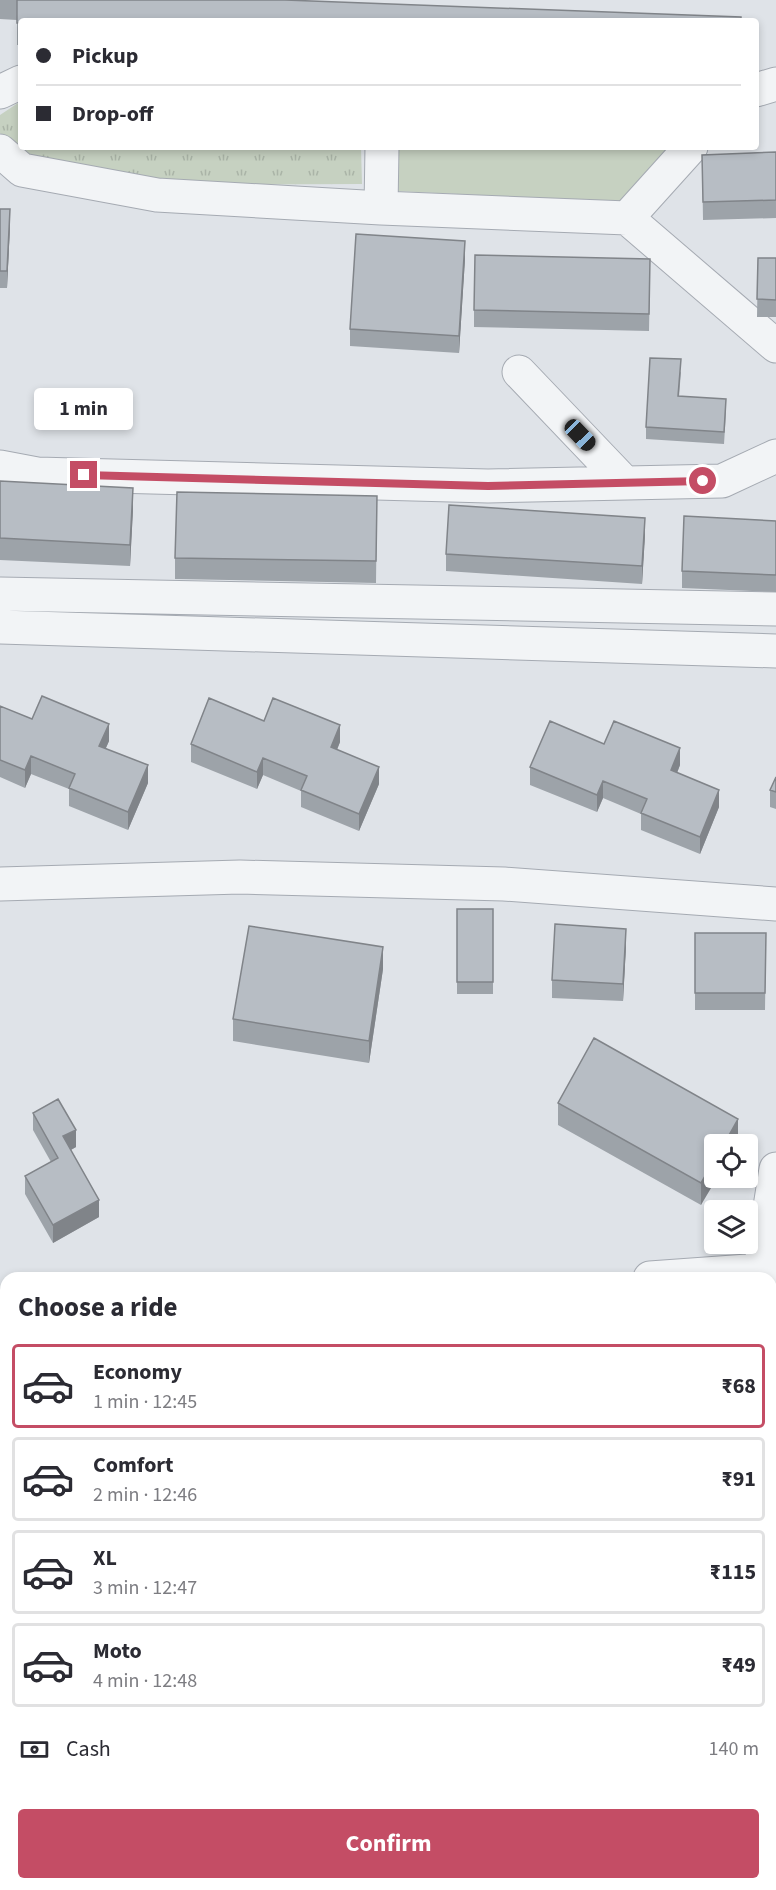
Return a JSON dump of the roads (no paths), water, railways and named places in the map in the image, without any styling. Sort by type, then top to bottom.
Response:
[{"type":"street","points":[[0,92],[18,83]]},
{"type":"street","points":[[759,89],[776,84]]},
{"type":"street","points":[[381,208],[382,150]]},
{"type":"street","points":[[627,218],[688,150]]},
{"type":"street","points":[[0,151],[22,170],[157,195],[381,208],[627,218],[776,346]]},
{"type":"street","points":[[519,372],[626,483]]},
{"type":"street","points":[[0,467],[37,474],[488,486],[722,481],[776,456]]},
{"type":"street","points":[[0,594],[776,609]]},
{"type":"street","points":[[0,627],[776,651]]},
{"type":"street","points":[[0,884],[264,877],[504,884],[776,904]]},
{"type":"street","points":[[738,1272],[768,1270],[776,1169]]}]
